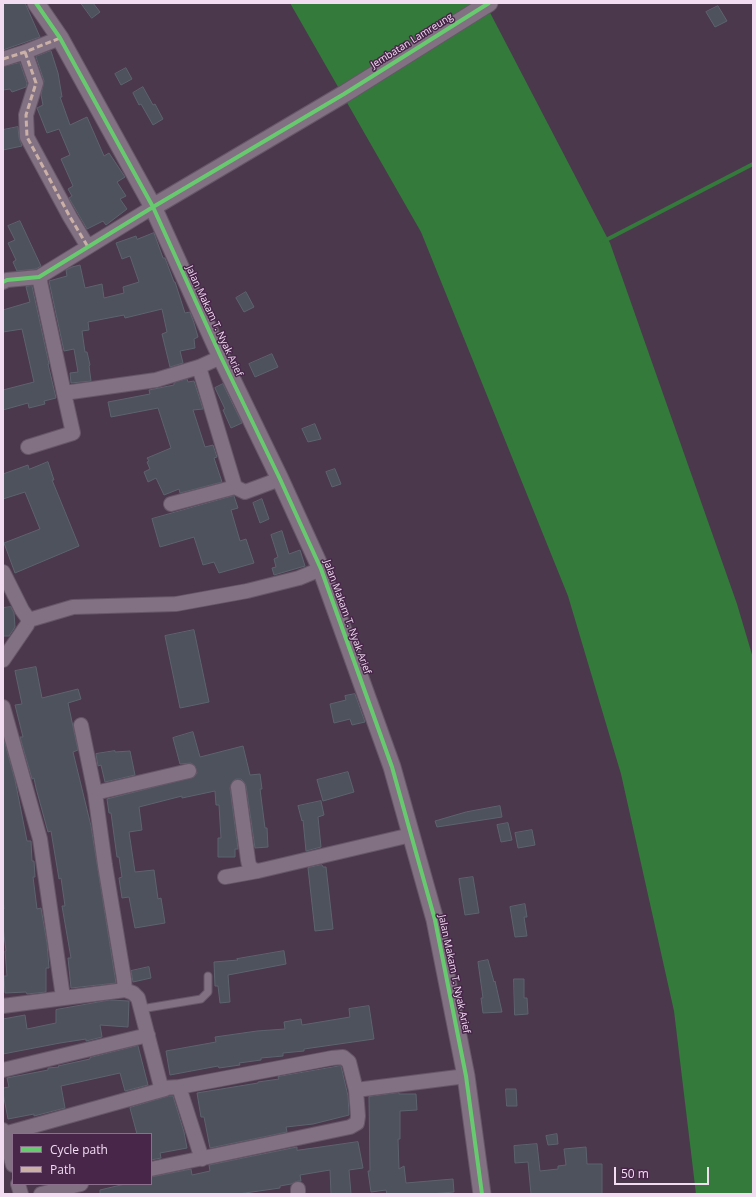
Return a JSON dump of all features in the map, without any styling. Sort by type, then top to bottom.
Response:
[{"type":"street","name":"Jalan Makam T. Nyak Arief","points":[[36,3],[60,38],[153,207],[221,357],[280,479],[321,569],[392,767],[435,920],[466,1076],[482,1194]]},
{"type":"street","name":"Jembatan Lamreung","points":[[153,207],[344,94],[489,3]]},
{"type":"street","points":[[3,59],[60,38]]},
{"type":"street","points":[[25,52],[36,83],[26,116],[27,137],[88,247]]},
{"type":"street","points":[[4,278],[39,277],[153,207]]},
{"type":"street","points":[[28,447],[73,433],[39,277]]},
{"type":"street","points":[[64,392],[156,380],[199,367],[221,357]]},
{"type":"street","points":[[199,367],[235,487]]},
{"type":"street","points":[[171,504],[235,487],[245,492],[280,479]]},
{"type":"street","points":[[29,620],[73,607],[176,604],[240,592],[299,578],[321,569]]},
{"type":"street","points":[[3,572],[22,610],[29,620]]},
{"type":"street","points":[[3,660],[29,620]]},
{"type":"street","points":[[3,707],[40,839],[63,997]]},
{"type":"street","points":[[81,725],[95,793],[125,990]]},
{"type":"street","points":[[95,793],[189,771]]},
{"type":"street","points":[[238,787],[249,866],[252,870],[258,871]]},
{"type":"street","points":[[225,877],[258,871],[411,835]]},
{"type":"street","points":[[3,1006],[125,990],[136,995],[160,1083],[165,1089]]},
{"type":"street","points":[[3,1070],[148,1035]]},
{"type":"street","points":[[12,1161],[4,1132],[165,1089],[332,1058],[343,1057],[350,1062],[356,1090],[358,1116],[357,1123],[350,1127],[152,1169]]},
{"type":"street","points":[[356,1090],[466,1076]]},
{"type":"street","points":[[179,1087],[202,1159]]},
{"type":"street","points":[[40,1194],[77,1188]]},
{"type":"lane","points":[[141,1009],[201,999],[208,992],[208,976]]},
{"type":"shaded area","points":[[290,3],[485,3],[610,243],[737,604],[753,658],[753,1194],[696,1194],[674,1011],[621,774],[568,596],[421,232]]},
{"type":"building","points":[[3,3],[25,3],[40,37],[3,50]]},
{"type":"building","points":[[81,3],[93,3],[100,12],[92,18]]},
{"type":"building","points":[[718,6],[727,21],[715,27],[706,12]]},
{"type":"building","points":[[51,51],[58,73],[62,97],[60,97],[70,125],[87,117],[104,156],[109,153],[125,177],[117,182],[126,196],[120,199],[127,209],[106,225],[103,221],[87,229],[69,198],[72,196],[68,189],[73,186],[61,159],[70,155],[59,129],[47,133],[37,108],[43,105],[41,95],[44,81],[36,57]]},
{"type":"building","points":[[20,63],[27,83],[26,87],[12,92],[10,89],[3,90],[3,67]]},
{"type":"building","points":[[126,68],[132,79],[121,85],[115,74]]},
{"type":"building","points":[[143,87],[163,119],[153,125],[141,104],[139,105],[133,93]]},
{"type":"building","points":[[18,127],[19,138],[22,146],[3,150],[3,130]]},
{"type":"building","points":[[20,221],[41,266],[36,269],[17,271],[13,262],[16,260],[8,243],[15,240],[8,226]]},
{"type":"building","points":[[154,233],[163,258],[165,258],[175,282],[185,313],[190,312],[194,323],[198,337],[194,339],[195,348],[180,351],[183,363],[170,367],[162,334],[167,332],[162,309],[125,318],[124,315],[88,322],[89,330],[82,331],[85,352],[87,352],[90,365],[91,381],[71,383],[70,373],[78,372],[74,349],[64,351],[49,281],[67,276],[66,270],[80,265],[85,288],[102,284],[104,298],[124,293],[123,287],[139,282],[130,256],[122,259],[116,243],[136,236],[137,239]]},
{"type":"building","points":[[32,286],[56,398],[44,401],[45,404],[29,408],[28,403],[3,410],[3,390],[34,382],[22,329],[3,332],[3,310],[30,302],[26,287]]},
{"type":"building","points":[[246,292],[254,307],[244,312],[236,298]]},
{"type":"building","points":[[272,354],[278,367],[255,377],[249,364]]},
{"type":"building","points":[[187,379],[188,382],[194,381],[203,409],[193,410],[205,447],[213,445],[217,457],[214,458],[222,482],[180,493],[179,489],[164,495],[156,478],[148,482],[144,472],[150,469],[147,458],[171,448],[158,408],[111,417],[108,402],[150,394],[149,390],[174,385],[174,383]]},
{"type":"building","points":[[223,384],[242,423],[231,428],[223,410],[225,409],[215,388]]},
{"type":"building","points":[[315,424],[321,439],[308,442],[302,429]]},
{"type":"building","points":[[48,462],[54,480],[52,480],[79,546],[15,573],[4,543],[40,529],[25,492],[3,499],[3,474],[28,465],[29,469]]},
{"type":"building","points":[[335,469],[341,484],[332,487],[326,472]]},
{"type":"building","points":[[234,496],[238,508],[231,510],[240,541],[246,539],[254,563],[219,573],[214,562],[203,565],[194,537],[160,547],[152,519]]},
{"type":"building","points":[[262,499],[269,519],[260,523],[253,503]]},
{"type":"building","points":[[282,531],[289,554],[300,550],[305,566],[274,575],[272,568],[276,567],[274,559],[278,557],[271,535]]},
{"type":"building","points":[[11,607],[14,613],[15,627],[9,636],[3,636],[3,608]]},
{"type":"building","points":[[194,630],[209,702],[180,708],[165,636]]},
{"type":"building","points":[[36,667],[42,698],[78,689],[81,699],[68,703],[78,750],[73,752],[91,826],[116,983],[71,988],[68,958],[71,958],[62,906],[65,906],[61,878],[59,879],[51,831],[48,832],[34,778],[32,779],[20,737],[23,737],[15,705],[22,704],[15,671]]},
{"type":"building","points":[[355,694],[365,722],[352,725],[350,719],[334,723],[330,704],[346,700],[345,696]]},
{"type":"building","points":[[193,732],[200,757],[243,746],[250,775],[260,774],[262,789],[260,789],[265,828],[267,828],[268,847],[255,848],[246,786],[241,779],[236,779],[233,781],[230,788],[238,849],[235,849],[235,857],[218,857],[218,838],[221,838],[219,805],[216,805],[215,791],[182,798],[182,796],[139,807],[142,830],[129,832],[135,872],[154,870],[158,899],[161,898],[165,923],[135,928],[129,897],[122,898],[119,878],[122,877],[119,857],[117,857],[111,813],[109,813],[107,799],[194,777],[197,773],[195,766],[191,763],[180,764],[173,738]]},
{"type":"building","points":[[4,740],[15,780],[27,841],[31,841],[32,861],[34,861],[35,877],[33,877],[37,909],[41,908],[47,943],[49,968],[46,968],[46,992],[27,994],[26,992],[5,993],[4,976],[7,976],[3,927]]},
{"type":"building","points":[[115,751],[130,751],[135,775],[105,782],[101,765],[98,766],[96,754]]},
{"type":"building","points":[[348,772],[354,792],[323,801],[317,780]]},
{"type":"building","points":[[321,801],[324,815],[318,817],[321,847],[306,851],[303,820],[302,821],[298,806]]},
{"type":"building","points":[[500,806],[502,817],[437,827],[435,821],[466,812]]},
{"type":"building","points":[[508,823],[512,840],[501,842],[497,825]]},
{"type":"building","points":[[532,830],[535,845],[518,848],[515,833]]},
{"type":"building","points":[[322,865],[323,867],[326,867],[333,929],[315,931],[308,868]]},
{"type":"building","points":[[473,877],[479,913],[465,915],[459,879]]},
{"type":"building","points":[[525,904],[527,917],[524,917],[527,936],[515,937],[510,907]]},
{"type":"building","points":[[284,951],[286,964],[228,975],[230,1002],[220,1003],[218,986],[215,986],[214,962],[238,960],[237,959]]},
{"type":"building","points":[[488,960],[494,982],[495,981],[502,1012],[483,1013],[481,998],[483,998],[478,962]]},
{"type":"building","points":[[149,967],[151,978],[133,982],[131,971]]},
{"type":"building","points":[[514,979],[524,979],[524,998],[527,998],[528,1014],[515,1015]]},
{"type":"building","points":[[110,1000],[129,1001],[128,1027],[100,1025],[102,1037],[86,1041],[86,1039],[60,1043],[3,1054],[3,1019],[25,1015],[27,1029],[56,1023],[56,1010]]},
{"type":"building","points":[[369,1006],[374,1039],[304,1049],[304,1051],[283,1053],[283,1056],[261,1058],[261,1060],[239,1063],[240,1065],[219,1068],[218,1066],[170,1075],[166,1051],[216,1042],[215,1037],[285,1029],[284,1022],[301,1019],[302,1025],[350,1017],[349,1009]]},
{"type":"building","points":[[138,1046],[148,1085],[125,1091],[120,1073],[61,1086],[65,1108],[34,1116],[34,1114],[8,1119],[3,1093],[3,1088],[9,1087],[7,1078],[48,1070],[48,1068],[59,1067],[58,1066]]},
{"type":"building","points":[[341,1066],[348,1096],[349,1115],[313,1124],[286,1127],[287,1132],[210,1148],[204,1117],[201,1117],[197,1093],[258,1083],[279,1079],[278,1077]]},
{"type":"building","points":[[506,1089],[516,1089],[517,1106],[507,1106]]},
{"type":"building","points":[[399,1093],[416,1094],[417,1110],[400,1111],[400,1139],[398,1139],[399,1169],[404,1166],[406,1183],[453,1179],[454,1192],[430,1194],[387,1194],[386,1190],[371,1192],[368,1171],[370,1171],[369,1097]]},
{"type":"building","points":[[173,1096],[184,1132],[187,1148],[160,1153],[161,1158],[152,1160],[152,1133],[137,1133],[130,1108]]},
{"type":"building","points":[[557,1134],[558,1144],[548,1145],[546,1136]]},
{"type":"building","points":[[358,1142],[363,1168],[349,1170],[351,1194],[331,1194],[330,1170],[300,1175],[301,1181],[280,1186],[280,1188],[238,1194],[100,1194],[100,1190],[121,1185],[152,1185],[152,1177],[191,1169],[192,1175],[210,1171],[209,1165],[297,1147],[297,1150]]},
{"type":"building","points":[[537,1144],[540,1171],[558,1169],[558,1166],[566,1165],[564,1149],[586,1147],[587,1164],[602,1164],[602,1194],[531,1194],[528,1162],[515,1163],[514,1146]]},
{"type":"waterway","points":[[604,241],[753,164]]},
{"type":"marked path","points":[[3,59],[60,38]]},
{"type":"marked path","points":[[25,52],[36,83],[26,115],[27,137],[88,247]]},
{"type":"cycle path","points":[[36,3],[60,38],[153,207],[221,357],[280,479],[321,569],[392,767],[435,920],[466,1076],[482,1194]]},
{"type":"cycle path","points":[[3,282],[7,280],[39,277],[153,207],[344,94],[489,3]]}]
